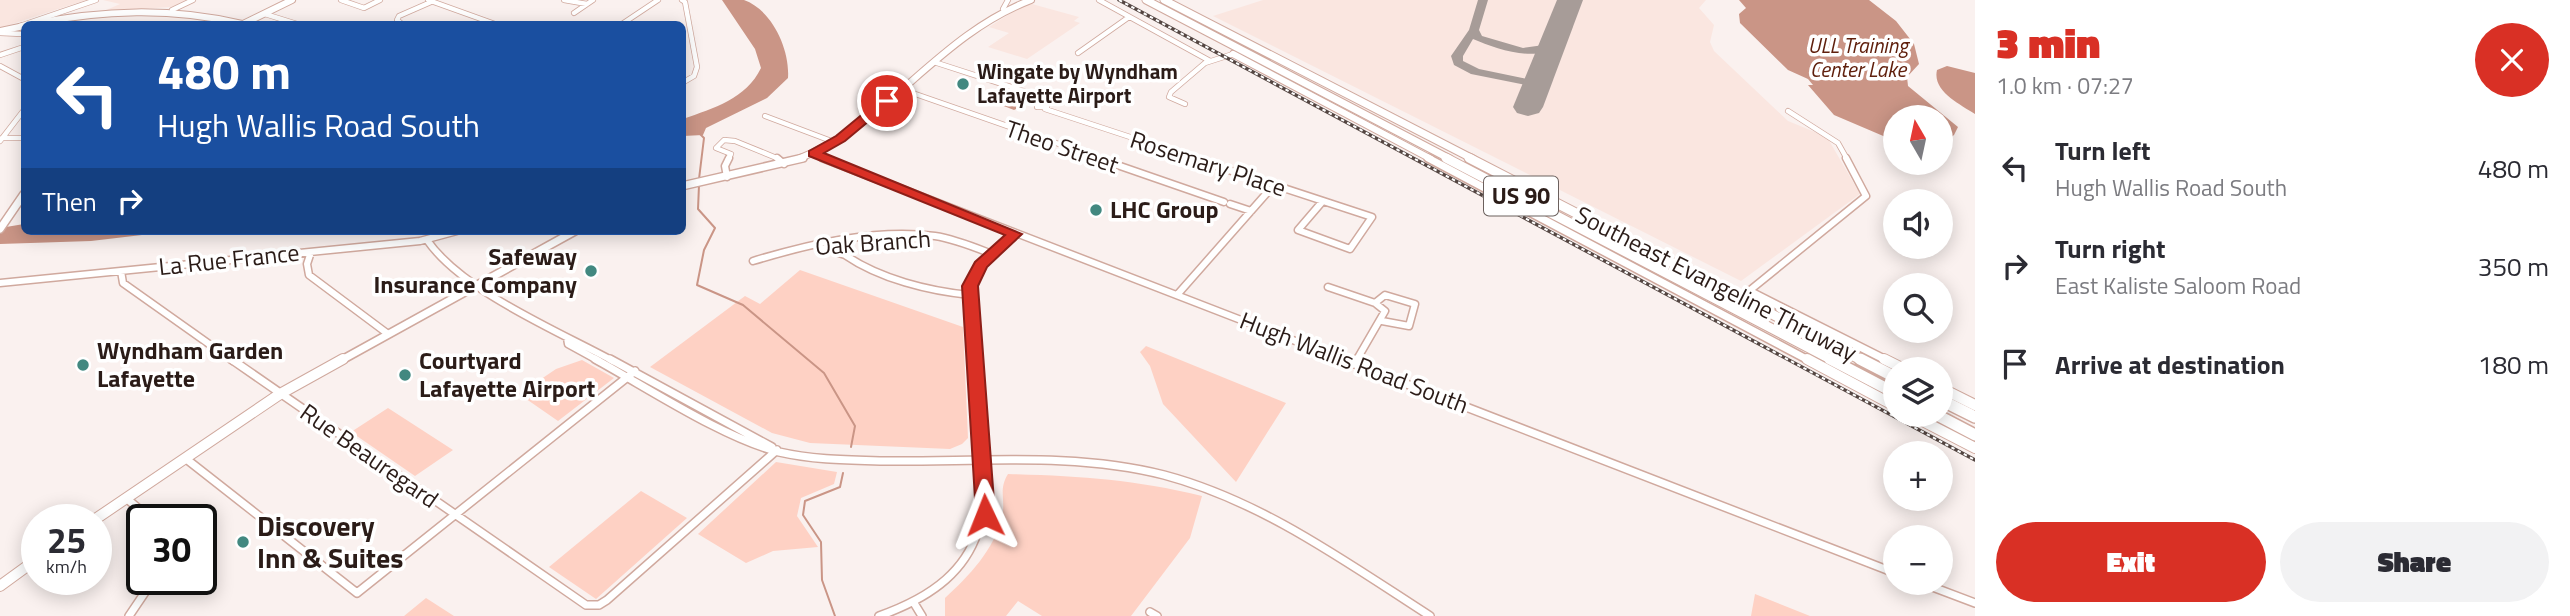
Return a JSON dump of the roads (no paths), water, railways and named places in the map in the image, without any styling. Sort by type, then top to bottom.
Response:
[{"type":"highway","name":"US 90","points":[[1146,0],[1237,52],[1255,57],[1883,386]]},
{"type":"highway","name":"Southeast Evangeline Thruway","points":[[1166,1],[1746,294],[1883,371]]},
{"type":"highway","points":[[1237,52],[1253,49],[1270,54]]},
{"type":"highway","points":[[1685,282],[1728,301],[1746,294]]},
{"type":"highway","points":[[1870,379],[1883,376]]},
{"type":"highway","points":[[1953,406],[1975,417]]},
{"type":"highway","points":[[1953,423],[1975,435]]},
{"type":"main road","points":[[251,21],[268,15],[292,0]]},
{"type":"main road","points":[[686,186],[784,164],[834,142],[1003,9],[1031,0]]},
{"type":"main road","points":[[50,21],[116,11],[172,10],[227,21]]},
{"type":"main road","points":[[0,32],[21,27]]},
{"type":"main road","points":[[1237,52],[1883,401]]},
{"type":"main road","points":[[0,229],[21,198]]},
{"type":"main road","points":[[112,508],[280,394],[568,235]]},
{"type":"main road","points":[[1746,294],[1883,359]]},
{"type":"main road","points":[[1953,394],[1975,405]]},
{"type":"main road","points":[[1935,427],[1975,448]]},
{"type":"main road","points":[[0,586],[21,571]]},
{"type":"street","points":[[83,4],[89,0]]},
{"type":"street","points":[[34,21],[96,0]]},
{"type":"street","points":[[172,10],[193,0]]},
{"type":"street","points":[[341,0],[364,8],[380,0]]},
{"type":"street","points":[[564,0],[587,4]]},
{"type":"street","points":[[574,13],[593,0]]},
{"type":"street","points":[[626,21],[658,0]]},
{"type":"street","points":[[682,0],[685,2],[696,70],[694,76],[686,81]]},
{"type":"street","points":[[1003,9],[1008,0]]},
{"type":"street","points":[[1099,0],[1210,61]]},
{"type":"street","points":[[398,21],[399,16],[430,1],[487,21]]},
{"type":"street","points":[[57,13],[48,19],[62,19]]},
{"type":"street","points":[[268,15],[283,21]]},
{"type":"street","points":[[268,15],[287,21]]},
{"type":"street","points":[[1078,53],[1129,17]]},
{"type":"street","points":[[11,29],[21,26]]},
{"type":"street","points":[[686,30],[690,28]]},
{"type":"street","points":[[11,29],[21,33]]},
{"type":"street","points":[[0,32],[21,34]]},
{"type":"street","points":[[0,55],[21,48]]},
{"type":"street","points":[[1185,104],[1169,97],[1171,92],[1210,61],[1237,52]]},
{"type":"street","name":"Rosemary Place","points":[[933,62],[1042,97],[1045,99],[1043,106],[1273,186],[1372,217],[1350,249],[1298,230],[1322,202]]},
{"type":"street","points":[[0,66],[21,77]]},
{"type":"street","name":"Theo Street","points":[[901,89],[1251,211]]},
{"type":"street","points":[[1746,294],[1866,196],[1838,143],[1788,111]]},
{"type":"street","points":[[1,139],[21,114]]},
{"type":"street","points":[[765,116],[834,142]]},
{"type":"street","points":[[1,139],[21,138]]},
{"type":"street","points":[[727,177],[725,166],[731,155],[716,148],[726,140],[771,153],[784,164]]},
{"type":"street","name":"Hugh Wallis Road South","points":[[813,153],[1015,234],[1883,568]]},
{"type":"street","points":[[1177,295],[1273,186]]},
{"type":"street","points":[[879,616],[914,603],[953,577],[967,561],[978,540],[985,515],[970,295],[976,271],[1015,234]]},
{"type":"street","name":"La Rue France","points":[[0,283],[427,240],[444,235]]},
{"type":"street","name":"Oak Branch","points":[[753,261],[813,247],[934,236],[992,254]]},
{"type":"street","points":[[427,240],[436,253],[475,286],[567,338],[568,344],[632,374],[746,441],[777,450],[830,459],[1120,467],[1198,486],[1270,518],[1430,616]]},
{"type":"street","points":[[842,243],[845,255]]},
{"type":"street","points":[[813,247],[845,255],[859,264],[944,293],[970,295]]},
{"type":"street","points":[[311,252],[307,264],[309,275],[388,334]]},
{"type":"street","name":"Rue Beauregard","points":[[121,271],[120,278],[123,283],[583,604],[594,606],[607,600],[777,450]]},
{"type":"street","points":[[1328,287],[1375,303],[1385,311],[1382,321],[1354,363]]},
{"type":"street","points":[[1375,303],[1385,295],[1415,304],[1409,326],[1382,321]]},
{"type":"street","points":[[186,458],[357,593],[632,374]]},
{"type":"street","points":[[126,498],[133,504]]},
{"type":"street","points":[[129,616],[144,595]]},
{"type":"street","points":[[1953,595],[1975,603]]},
{"type":"street","points":[[914,603],[922,616]]},
{"type":"water","points":[[722,0],[744,0],[763,12],[771,21],[786,55],[788,78],[767,98],[706,128],[703,135],[686,136],[686,118],[728,101],[755,79],[761,68],[755,49]]},
{"type":"water","name":"ULL Training Center Lake","points":[[1739,0],[1869,0],[1896,21],[1914,44],[1919,64],[1907,77],[1908,86],[1931,105],[1883,105],[1883,136],[1834,115],[1808,85],[1813,85],[1808,79],[1788,70],[1740,23],[1739,14],[1746,8]]},
{"type":"water","points":[[1947,66],[1975,73],[1975,114],[1943,91],[1937,78],[1937,70]]},
{"type":"water","points":[[1009,93],[1025,95],[1032,101],[1014,110],[996,103],[996,97]]},
{"type":"water","name":"ULL Training Center Lake","points":[[1953,123],[1958,127],[1953,136]]},
{"type":"water","points":[[21,224],[21,235],[142,235],[91,241],[0,244],[0,228]]},
{"type":"waterway","points":[[699,179],[704,138],[700,134]]},
{"type":"waterway","points":[[699,185],[698,209],[715,228],[704,250],[697,285],[743,305],[824,373],[855,426],[851,447]]},
{"type":"waterway","points":[[835,616],[822,580],[821,542],[803,515],[805,501],[840,487],[843,473]]},
{"type":"railway","points":[[1119,0],[1975,460]]},
{"type":"place","name":"Wingate by Wyndham Lafayette Airport","points":[[963,84]]},
{"type":"place","name":"LHC Group","points":[[1096,210]]},
{"type":"place","name":"Safeway Insurance Company","points":[[591,271]]},
{"type":"place","name":"Wyndham Garden Lafayette","points":[[83,365]]},
{"type":"place","name":"Courtyard Lafayette Airport","points":[[405,375]]},
{"type":"place","name":"Discovery Inn & Suites","points":[[243,542]]}]
